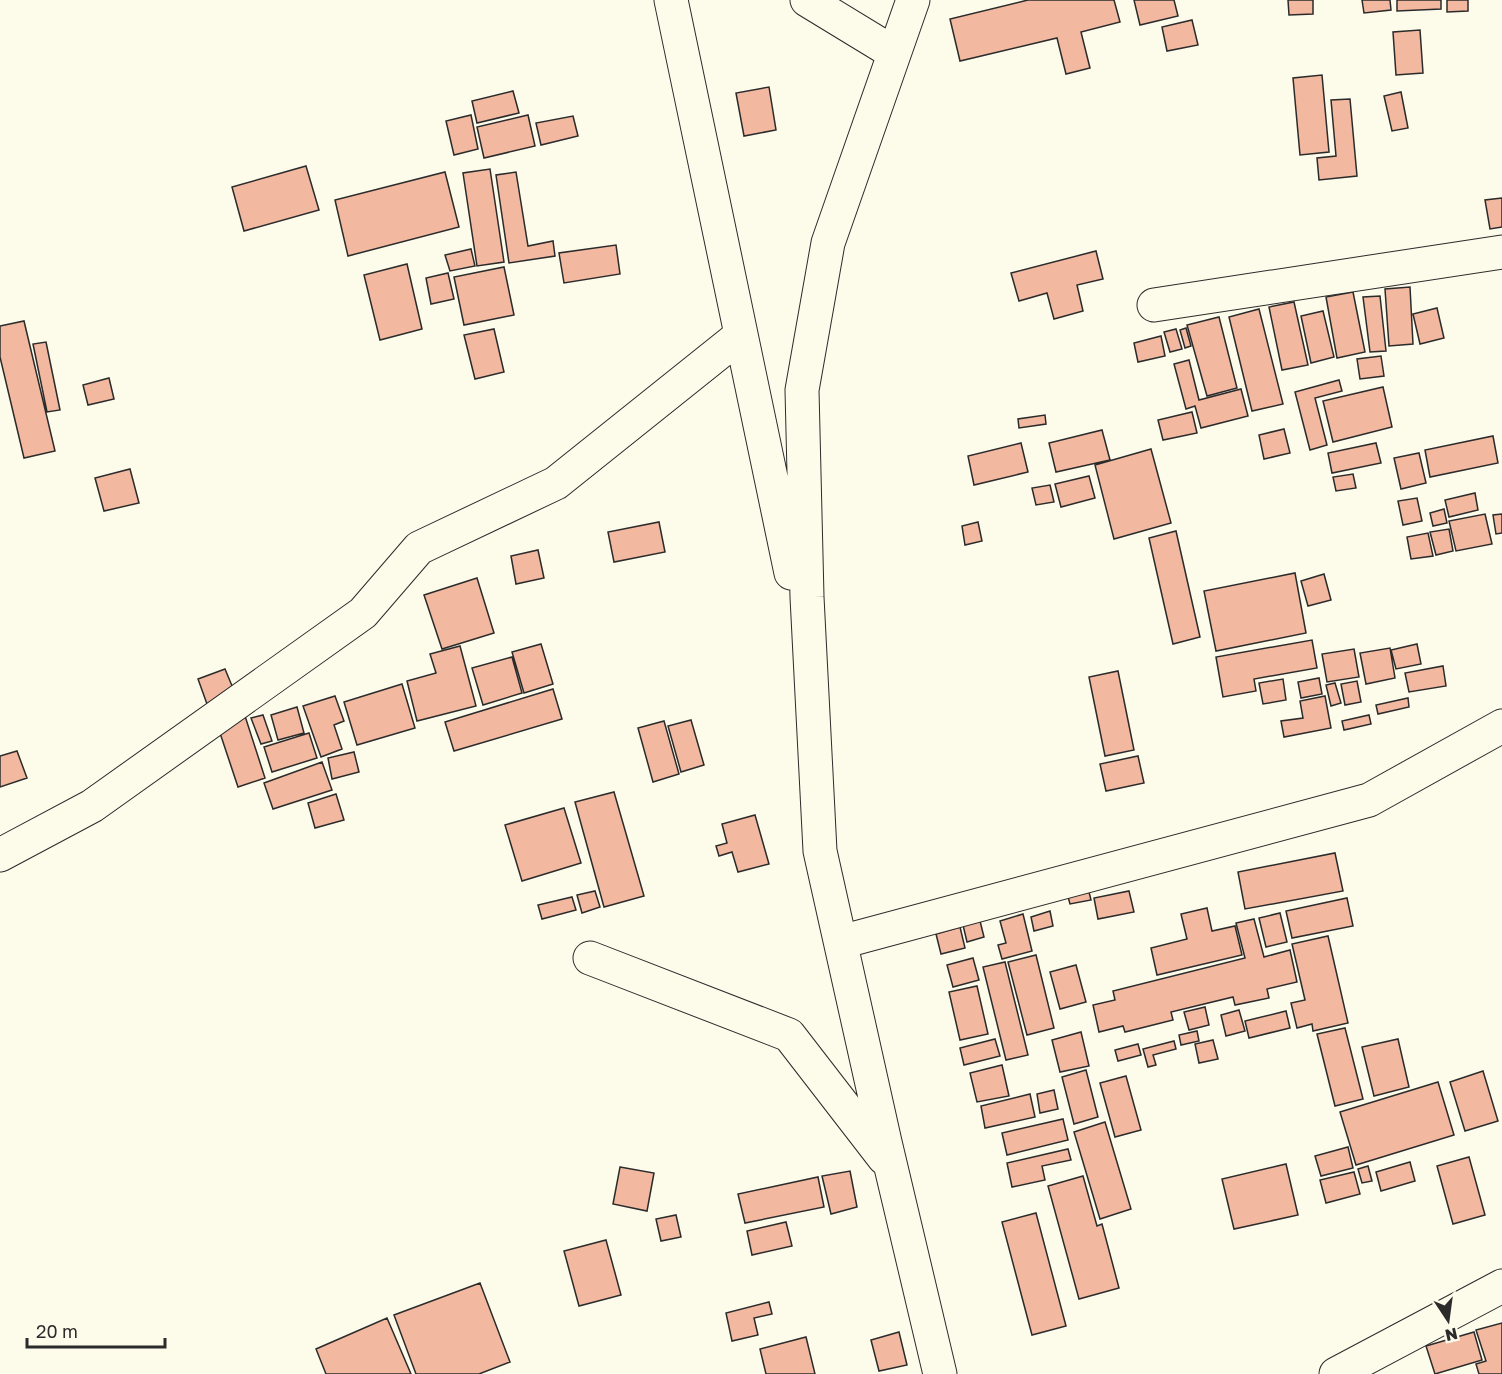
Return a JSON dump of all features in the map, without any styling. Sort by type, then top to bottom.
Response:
[{"type":"street","points":[[671,0],[811,666]]},
{"type":"street","points":[[807,0],[894,53]]},
{"type":"street","points":[[913,0],[828,243],[802,390],[820,851],[940,1374]]},
{"type":"street","points":[[1154,305],[1502,252]]},
{"type":"street","points":[[0,855],[92,806],[363,613],[419,548],[556,483],[741,335]]},
{"type":"street","points":[[841,942],[1369,800],[1502,726]]},
{"type":"street","points":[[590,958],[789,1035],[891,1167]]},
{"type":"street","points":[[1336,1374],[1502,1286]]},
{"type":"building","points":[[1028,0],[1114,0],[1120,22],[1081,32],[1090,68],[1066,74],[1057,38],[960,61],[950,19]]},
{"type":"building","points":[[1134,0],[1174,0],[1178,16],[1140,25]]},
{"type":"building","points":[[1288,0],[1313,0],[1313,14],[1289,15]]},
{"type":"building","points":[[1362,0],[1390,0],[1391,10],[1364,13]]},
{"type":"building","points":[[1397,0],[1441,0],[1441,9],[1397,11]]},
{"type":"building","points":[[1447,0],[1468,0],[1468,11],[1447,12]]},
{"type":"building","points":[[1192,20],[1198,45],[1167,51],[1162,27]]},
{"type":"building","points":[[1420,30],[1423,73],[1396,75],[1393,32]]},
{"type":"building","points":[[1322,75],[1329,152],[1300,155],[1293,78]]},
{"type":"building","points":[[769,87],[776,130],[744,136],[736,93]]},
{"type":"building","points":[[513,91],[519,113],[477,123],[472,101]]},
{"type":"building","points":[[1401,92],[1408,128],[1392,131],[1384,96]]},
{"type":"building","points":[[1350,99],[1357,176],[1319,180],[1317,158],[1336,156],[1331,100]]},
{"type":"building","points":[[471,115],[478,149],[454,155],[446,121]]},
{"type":"building","points":[[528,115],[535,146],[484,158],[477,127]]},
{"type":"building","points":[[573,116],[578,136],[541,145],[536,123]]},
{"type":"building","points":[[306,166],[319,210],[244,231],[232,187]]},
{"type":"building","points":[[490,169],[504,262],[477,266],[463,173]]},
{"type":"building","points":[[445,172],[459,227],[348,256],[335,200]]},
{"type":"building","points":[[516,172],[528,246],[553,241],[555,256],[509,263],[496,175]]},
{"type":"building","points":[[1502,198],[1502,227],[1490,229],[1485,200]]},
{"type":"building","points":[[616,245],[620,274],[564,283],[559,253]]},
{"type":"building","points":[[471,249],[475,266],[450,271],[445,255]]},
{"type":"building","points":[[1096,251],[1103,279],[1077,285],[1083,311],[1054,319],[1047,293],[1019,301],[1011,273]]},
{"type":"building","points":[[407,264],[422,329],[380,340],[364,275]]},
{"type":"building","points":[[504,267],[514,315],[464,325],[454,277]]},
{"type":"building","points":[[448,273],[454,299],[431,304],[426,278]]},
{"type":"building","points":[[1410,287],[1413,344],[1389,346],[1385,289]]},
{"type":"building","points":[[1353,292],[1365,352],[1337,358],[1326,297]]},
{"type":"building","points":[[1380,296],[1386,351],[1370,352],[1363,297]]},
{"type":"building","points":[[1294,302],[1308,365],[1282,370],[1269,307]]},
{"type":"building","points":[[1437,308],[1444,338],[1420,344],[1413,314]]},
{"type":"building","points":[[1259,309],[1283,404],[1252,411],[1229,317]]},
{"type":"building","points":[[1323,311],[1334,357],[1311,363],[1301,316]]},
{"type":"building","points":[[1219,317],[1237,388],[1207,396],[1187,325]]},
{"type":"building","points":[[24,321],[55,451],[24,458],[0,357],[0,326]]},
{"type":"building","points":[[1186,328],[1191,346],[1185,348],[1180,330]]},
{"type":"building","points":[[494,329],[504,372],[475,379],[464,335]]},
{"type":"building","points":[[1176,329],[1182,349],[1170,352],[1164,332]]},
{"type":"building","points":[[1161,336],[1165,356],[1138,362],[1134,343]]},
{"type":"building","points":[[46,342],[60,410],[47,412],[33,344]]},
{"type":"building","points":[[1381,356],[1384,376],[1360,379],[1357,359]]},
{"type":"building","points":[[1189,360],[1199,400],[1241,389],[1248,416],[1201,428],[1195,406],[1186,409],[1174,364]]},
{"type":"building","points":[[109,378],[114,399],[88,405],[83,385]]},
{"type":"building","points":[[1339,380],[1342,391],[1315,398],[1327,445],[1310,450],[1295,392]]},
{"type":"building","points":[[1383,387],[1392,427],[1333,442],[1323,401]]},
{"type":"building","points":[[1192,412],[1197,433],[1163,440],[1158,420]]},
{"type":"building","points":[[1045,415],[1046,424],[1019,428],[1018,419]]},
{"type":"building","points":[[1284,429],[1290,453],[1264,459],[1259,435]]},
{"type":"building","points":[[1102,430],[1110,460],[1056,472],[1049,443]]},
{"type":"building","points":[[1493,436],[1498,463],[1430,477],[1425,450]]},
{"type":"building","points":[[1021,443],[1028,472],[974,485],[968,456]]},
{"type":"building","points":[[1376,443],[1381,463],[1332,473],[1328,453]]},
{"type":"building","points":[[1151,449],[1171,523],[1114,539],[1095,465]]},
{"type":"building","points":[[1419,453],[1426,483],[1401,489],[1394,458]]},
{"type":"building","points":[[130,469],[139,503],[104,511],[95,478]]},
{"type":"building","points":[[1353,474],[1356,488],[1336,491],[1333,477]]},
{"type":"building","points":[[1089,476],[1095,498],[1061,507],[1055,484]]},
{"type":"building","points":[[1050,485],[1054,502],[1036,505],[1032,488]]},
{"type":"building","points":[[1475,493],[1478,510],[1449,517],[1445,500]]},
{"type":"building","points":[[1417,498],[1422,521],[1403,525],[1398,501]]},
{"type":"building","points":[[1444,509],[1447,523],[1433,526],[1430,513]]},
{"type":"building","points":[[1485,514],[1492,544],[1456,551],[1449,521]]},
{"type":"building","points":[[1502,514],[1502,533],[1496,534],[1493,515]]},
{"type":"building","points":[[659,522],[665,552],[614,562],[608,532]]},
{"type":"building","points":[[978,522],[982,541],[965,545],[962,526]]},
{"type":"building","points":[[1449,529],[1453,551],[1436,555],[1430,532]]},
{"type":"building","points":[[1176,531],[1200,637],[1173,644],[1149,538]]},
{"type":"building","points":[[1428,533],[1433,556],[1411,559],[1407,537]]},
{"type":"building","points":[[538,550],[544,578],[516,584],[511,556]]},
{"type":"building","points":[[1295,573],[1306,633],[1216,651],[1204,591]]},
{"type":"building","points":[[1324,574],[1331,600],[1308,606],[1301,581]]},
{"type":"building","points":[[477,578],[494,633],[442,649],[424,595]]},
{"type":"building","points":[[1312,640],[1317,668],[1254,679],[1256,691],[1223,697],[1216,657]]},
{"type":"building","points":[[541,644],[553,684],[524,693],[512,652]]},
{"type":"building","points":[[1417,644],[1421,664],[1396,669],[1391,650]]},
{"type":"building","points":[[460,646],[476,706],[417,721],[407,681],[436,673],[430,654]]},
{"type":"building","points":[[1390,648],[1395,678],[1366,684],[1360,653]]},
{"type":"building","points":[[1354,649],[1359,677],[1327,682],[1322,654]]},
{"type":"building","points":[[512,657],[522,693],[483,705],[472,668]]},
{"type":"building","points":[[1443,666],[1446,686],[1409,692],[1405,673]]},
{"type":"building","points":[[225,669],[235,693],[207,704],[198,679]]},
{"type":"building","points":[[1118,671],[1134,750],[1105,756],[1089,677]]},
{"type":"building","points":[[1319,678],[1322,694],[1301,698],[1298,682]]},
{"type":"building","points":[[1283,679],[1286,700],[1263,704],[1259,683]]},
{"type":"building","points":[[1357,681],[1361,702],[1345,705],[1341,684]]},
{"type":"building","points":[[1335,683],[1341,703],[1331,706],[1326,685]]},
{"type":"building","points":[[402,684],[415,728],[357,745],[344,702]]},
{"type":"building","points":[[553,689],[562,719],[454,751],[445,722]]},
{"type":"building","points":[[335,696],[344,721],[334,725],[342,749],[321,757],[303,706]]},
{"type":"building","points":[[1325,696],[1331,728],[1284,737],[1281,721],[1303,718],[1300,701]]},
{"type":"building","points":[[1408,698],[1409,707],[1378,714],[1376,705]]},
{"type":"building","points":[[297,707],[304,733],[278,740],[271,715]]},
{"type":"building","points":[[263,715],[272,741],[261,744],[251,718]]},
{"type":"building","points":[[1369,715],[1371,724],[1344,730],[1342,721]]},
{"type":"building","points":[[245,716],[265,778],[238,787],[217,724]]},
{"type":"building","points":[[691,720],[704,765],[681,772],[668,726]]},
{"type":"building","points":[[664,721],[679,774],[653,782],[638,728]]},
{"type":"building","points":[[309,733],[317,758],[272,772],[264,747]]},
{"type":"building","points":[[17,751],[27,778],[0,787],[0,756]]},
{"type":"building","points":[[354,752],[359,772],[332,779],[328,758]]},
{"type":"building","points":[[1138,756],[1144,783],[1106,791],[1100,764]]},
{"type":"building","points":[[322,762],[332,790],[273,809],[264,783]]},
{"type":"building","points":[[614,792],[644,896],[604,907],[575,802]]},
{"type":"building","points":[[336,794],[344,820],[315,828],[308,803]]},
{"type":"building","points":[[564,808],[581,863],[522,881],[505,825]]},
{"type":"building","points":[[755,815],[769,864],[738,872],[732,852],[719,856],[716,846],[727,843],[722,824]]},
{"type":"building","points":[[1335,853],[1343,891],[1245,909],[1238,872]]},
{"type":"building","points":[[1088,888],[1091,900],[1070,904],[1067,893]]},
{"type":"building","points":[[595,891],[600,907],[582,913],[577,895]]},
{"type":"building","points":[[1129,891],[1134,912],[1098,919],[1094,898]]},
{"type":"building","points":[[572,897],[576,910],[542,919],[538,905]]},
{"type":"building","points":[[1347,898],[1353,926],[1292,938],[1286,911]]},
{"type":"building","points":[[1207,908],[1212,931],[1235,926],[1242,955],[1157,975],[1151,948],[1187,939],[1181,914]]},
{"type":"building","points":[[1050,911],[1053,926],[1034,931],[1031,917]]},
{"type":"building","points":[[1280,913],[1287,942],[1266,947],[1259,918]]},
{"type":"building","points":[[1023,914],[1032,951],[1002,959],[998,945],[1006,943],[1000,921]]},
{"type":"building","points":[[1254,919],[1264,957],[1290,950],[1297,982],[1267,989],[1269,998],[1235,1005],[1233,997],[1171,1012],[1173,1020],[1125,1032],[1123,1026],[1099,1032],[1093,1005],[1115,1000],[1113,991],[1245,958],[1236,923]]},
{"type":"building","points":[[980,921],[984,937],[967,942],[963,925]]},
{"type":"building","points":[[960,927],[965,948],[941,954],[936,934]]},
{"type":"building","points":[[1328,936],[1348,1023],[1313,1031],[1312,1024],[1297,1028],[1291,1003],[1305,1000],[1292,944]]},
{"type":"building","points":[[1036,955],[1054,1028],[1027,1035],[1008,962]]},
{"type":"building","points":[[973,958],[979,980],[953,987],[947,965]]},
{"type":"building","points":[[1005,962],[1028,1055],[1006,1060],[983,967]]},
{"type":"building","points":[[1076,965],[1086,1002],[1060,1009],[1050,972]]},
{"type":"building","points":[[977,986],[988,1034],[960,1040],[949,992]]},
{"type":"building","points":[[1205,1007],[1209,1025],[1189,1030],[1184,1012]]},
{"type":"building","points":[[1239,1010],[1245,1031],[1226,1036],[1221,1015]]},
{"type":"building","points":[[1286,1011],[1290,1028],[1249,1038],[1245,1021]]},
{"type":"building","points":[[1345,1028],[1363,1099],[1335,1106],[1317,1034]]},
{"type":"building","points":[[1197,1031],[1199,1041],[1181,1045],[1179,1035]]},
{"type":"building","points":[[1081,1032],[1089,1066],[1060,1072],[1052,1040]]},
{"type":"building","points":[[995,1039],[1000,1056],[964,1065],[960,1048]]},
{"type":"building","points":[[1398,1039],[1409,1087],[1374,1096],[1362,1047]]},
{"type":"building","points":[[1213,1040],[1218,1059],[1199,1063],[1195,1044]]},
{"type":"building","points":[[1174,1041],[1176,1049],[1153,1055],[1156,1065],[1148,1067],[1143,1049]]},
{"type":"building","points":[[1138,1044],[1141,1055],[1118,1061],[1115,1050]]},
{"type":"building","points":[[1002,1065],[1009,1096],[977,1102],[970,1073]]},
{"type":"building","points":[[1086,1070],[1098,1117],[1074,1124],[1062,1077]]},
{"type":"building","points":[[1483,1071],[1498,1121],[1465,1131],[1450,1082]]},
{"type":"building","points":[[1126,1076],[1141,1130],[1115,1137],[1100,1083]]},
{"type":"building","points":[[1438,1082],[1454,1135],[1356,1165],[1340,1112]]},
{"type":"building","points":[[1054,1090],[1058,1109],[1040,1113],[1037,1094]]},
{"type":"building","points":[[1030,1094],[1035,1117],[985,1128],[981,1106]]},
{"type":"building","points":[[1063,1119],[1068,1140],[1007,1155],[1002,1133]]},
{"type":"building","points":[[1105,1122],[1131,1209],[1100,1219],[1074,1132]]},
{"type":"building","points":[[1348,1147],[1353,1168],[1321,1176],[1315,1156]]},
{"type":"building","points":[[1068,1149],[1071,1160],[1042,1166],[1045,1180],[1012,1187],[1007,1163]]},
{"type":"building","points":[[1469,1157],[1485,1215],[1453,1224],[1437,1166]]},
{"type":"building","points":[[1410,1162],[1415,1181],[1381,1191],[1376,1172]]},
{"type":"building","points":[[1286,1164],[1298,1215],[1234,1229],[1222,1179]]},
{"type":"building","points":[[1368,1166],[1372,1181],[1362,1183],[1358,1169]]},
{"type":"building","points":[[620,1167],[654,1173],[647,1211],[613,1204]]},
{"type":"building","points":[[850,1171],[857,1207],[831,1214],[822,1176]]},
{"type":"building","points":[[1354,1172],[1360,1194],[1326,1203],[1320,1180]]},
{"type":"building","points":[[1083,1176],[1097,1226],[1102,1224],[1119,1288],[1079,1299],[1048,1186]]},
{"type":"building","points":[[818,1177],[824,1207],[745,1223],[738,1194]]},
{"type":"building","points":[[1036,1213],[1066,1326],[1032,1335],[1002,1222]]},
{"type":"building","points":[[676,1215],[681,1237],[661,1241],[656,1219]]},
{"type":"building","points":[[786,1222],[792,1246],[752,1255],[747,1231]]},
{"type":"building","points":[[606,1240],[621,1295],[579,1306],[564,1251]]},
{"type":"building","points":[[480,1283],[510,1362],[479,1374],[416,1374],[394,1315]]},
{"type":"building","points":[[769,1302],[772,1314],[754,1318],[758,1335],[732,1341],[726,1313]]},
{"type":"building","points":[[387,1318],[411,1374],[326,1374],[316,1349]]},
{"type":"building","points":[[1502,1323],[1502,1374],[1479,1374],[1476,1364],[1486,1361],[1476,1330]]},
{"type":"building","points":[[899,1332],[907,1365],[879,1371],[871,1340]]},
{"type":"building","points":[[1474,1332],[1482,1360],[1435,1374],[1426,1346]]},
{"type":"building","points":[[806,1337],[815,1374],[766,1374],[760,1349]]}]
